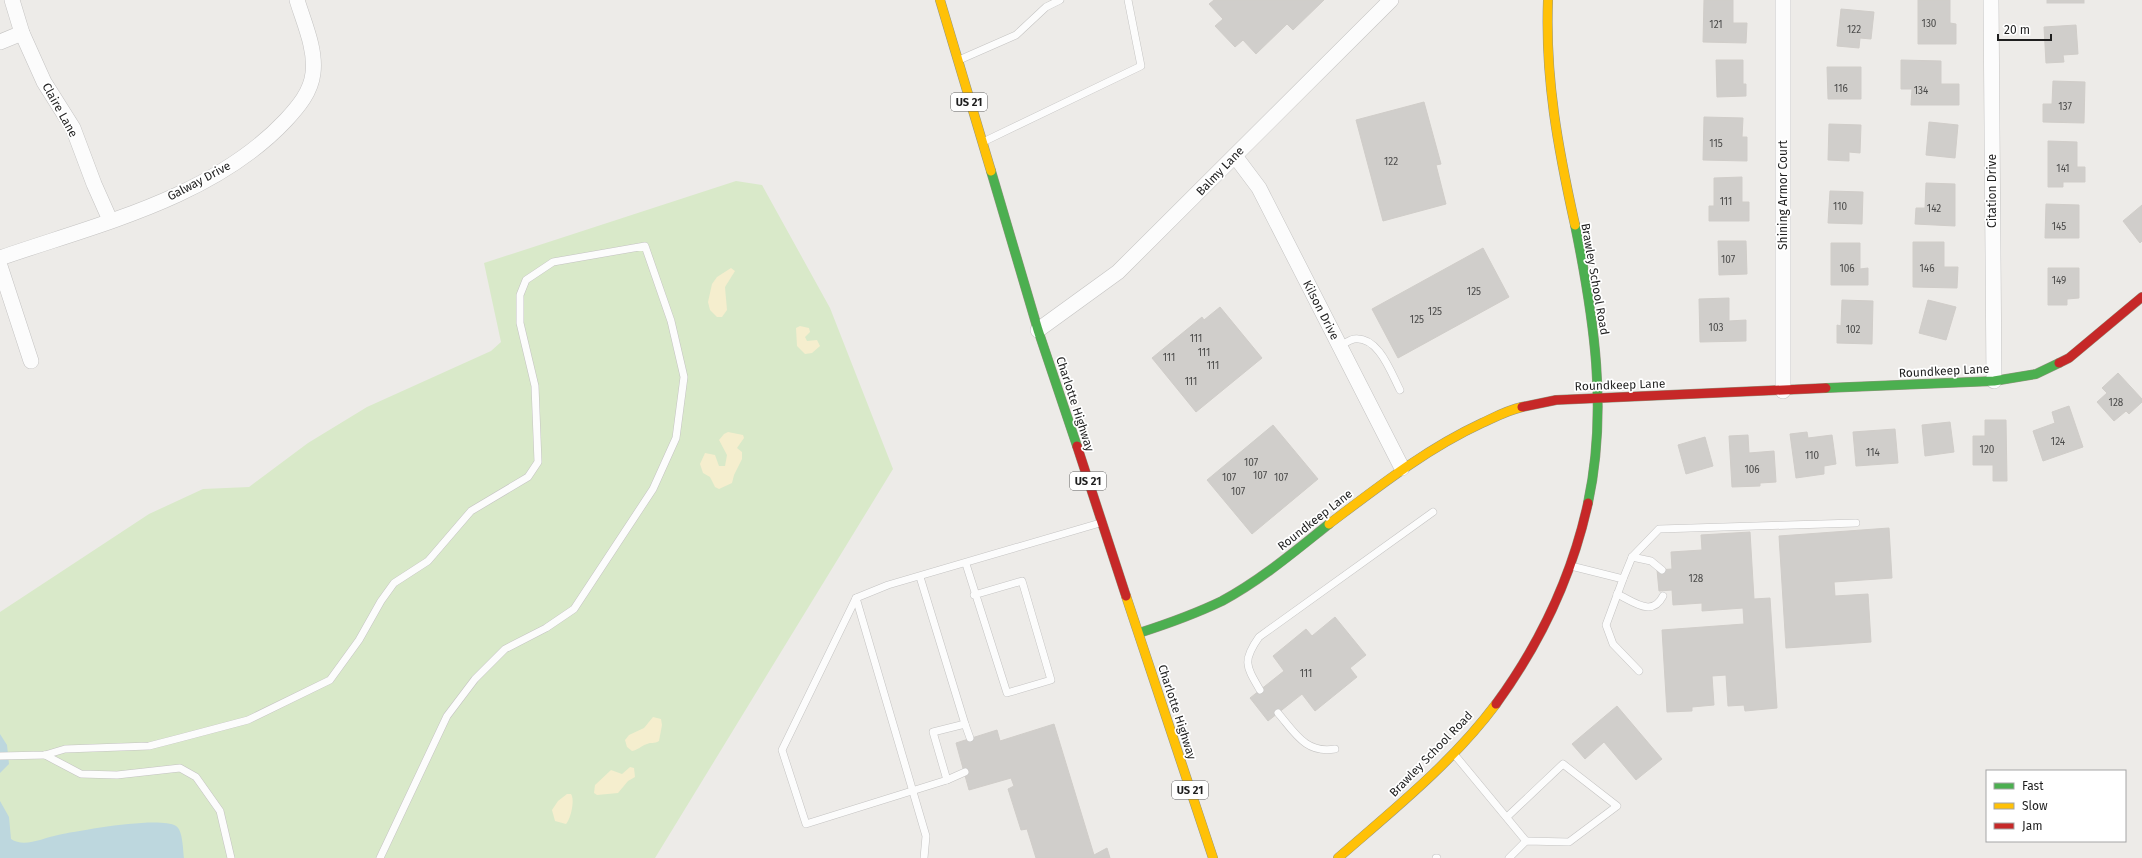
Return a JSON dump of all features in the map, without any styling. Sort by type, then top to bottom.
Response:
[{"type":"main road","name":"Charlotte Highway","points":[[940,0],[981,143],[1038,330],[1213,858]]},
{"type":"main road","name":"Brawley School Road","points":[[1338,858],[1412,793],[1469,736],[1512,682],[1546,621],[1569,565],[1579,538],[1592,487],[1598,398],[1590,303],[1551,103],[1547,57],[1548,0]]},
{"type":"main road","name":"Roundkeep Lane","points":[[1139,633],[1190,616],[1223,600],[1262,576],[1402,468],[1466,430],[1513,409],[1556,400],[1994,381],[2036,374],[2069,358],[2142,297]]},
{"type":"street","name":"Claire Lane","points":[[12,0],[22,33],[44,82],[73,128],[94,184],[110,220]]},
{"type":"street","name":"Galway Drive","points":[[0,258],[110,220],[188,190],[220,173],[271,136],[301,104],[313,74],[311,47],[297,0]]},
{"type":"street","name":"Balmy Lane","points":[[1038,330],[1118,272],[1391,0]]},
{"type":"street","name":"Shining Armor Court","points":[[1783,0],[1783,391]]},
{"type":"street","name":"Citation Drive","points":[[1991,0],[1994,381]]},
{"type":"street","points":[[0,42],[22,33]]},
{"type":"street","name":"Kilson Drive","points":[[1235,156],[1259,188],[1402,468]]},
{"type":"street","points":[[0,266],[31,361]]},
{"type":"lane","points":[[957,60],[1016,35],[1046,7],[1060,0]]},
{"type":"lane","points":[[981,143],[1141,66],[1128,0]]},
{"type":"lane","points":[[0,756],[45,755],[65,749],[149,746],[248,720],[330,680],[359,640],[381,601],[394,583],[428,560],[471,511],[528,476],[538,462],[535,386],[520,323],[520,295],[526,280],[553,262],[645,246],[670,321],[684,377],[676,438],[653,489],[574,609],[546,628],[506,649],[475,679],[447,716],[380,858]]},
{"type":"lane","points":[[1340,346],[1352,339],[1363,339],[1374,346],[1382,357],[1400,390]]},
{"type":"lane","points":[[1260,690],[1248,668],[1247,660],[1250,651],[1259,637],[1434,512]]},
{"type":"lane","points":[[964,772],[947,780],[806,824],[782,750],[856,598],[888,585],[966,564],[1102,522]]},
{"type":"lane","points":[[1639,671],[1613,644],[1606,625],[1622,579],[1632,557],[1659,530],[1856,523]]},
{"type":"lane","points":[[1632,557],[1652,561],[1662,570]]},
{"type":"lane","points":[[966,564],[974,595],[1007,693],[1051,680],[1022,581],[974,595]]},
{"type":"lane","points":[[1569,565],[1622,579]]},
{"type":"lane","points":[[920,577],[970,738]]},
{"type":"lane","points":[[1617,594],[1644,607],[1653,607],[1659,604],[1663,596]]},
{"type":"lane","points":[[856,598],[926,836],[924,858]]},
{"type":"lane","points":[[1278,713],[1303,742],[1323,751],[1335,749]]},
{"type":"lane","points":[[947,780],[933,732],[965,724]]},
{"type":"lane","points":[[1453,752],[1526,841]]},
{"type":"lane","points":[[45,755],[81,774],[117,775],[180,768],[196,777],[220,811],[232,858]]},
{"type":"lane","points":[[1507,817],[1563,764],[1617,806],[1569,842],[1526,841],[1509,858]]},
{"type":"green space","points":[[736,181],[762,185],[830,308],[893,469],[655,858],[0,858],[0,612],[149,514],[203,489],[249,487],[308,443],[367,407],[491,351],[501,342],[484,263]]},
{"type":"sand","points":[[731,268],[735,271],[725,287],[727,310],[722,317],[717,317],[710,310],[708,302],[712,284],[717,277]]},
{"type":"sand","points":[[800,326],[809,328],[810,332],[805,337],[807,341],[817,340],[820,346],[812,353],[805,354],[797,346],[796,328]]},
{"type":"sand","points":[[728,432],[743,435],[744,438],[737,448],[742,452],[742,459],[734,475],[732,483],[719,489],[715,487],[710,477],[703,473],[700,464],[705,453],[715,455],[719,466],[725,466],[727,455],[719,440]]},
{"type":"sand","points":[[653,717],[661,719],[662,725],[659,741],[648,743],[632,751],[627,747],[625,740],[629,735],[644,728]]},
{"type":"sand","points":[[630,767],[634,768],[635,777],[628,781],[618,793],[597,795],[594,793],[595,785],[611,770],[622,774]]},
{"type":"sand","points":[[567,794],[571,794],[573,800],[572,809],[566,824],[555,821],[552,810],[558,801]]},
{"type":"water","points":[[0,734],[7,745],[9,764],[0,773]]},
{"type":"water","points":[[0,801],[9,817],[11,839],[16,842],[34,842],[58,835],[118,825],[136,823],[167,823],[176,826],[180,832],[184,858],[0,858]]},
{"type":"building","points":[[1214,0],[1324,0],[1293,30],[1287,24],[1256,54],[1243,40],[1235,47],[1215,26],[1223,19],[1209,4]]},
{"type":"building","points":[[1704,0],[1733,0],[1733,23],[1747,23],[1746,43],[1703,42]]},
{"type":"building","points":[[1918,0],[1950,0],[1950,23],[1956,24],[1956,44],[1918,44]]},
{"type":"building","points":[[2047,0],[2084,0],[2084,3],[2047,3]]},
{"type":"building","points":[[1841,9],[1874,12],[1871,39],[1860,38],[1859,48],[1837,46]]},
{"type":"building","points":[[2076,25],[2078,54],[2063,55],[2064,62],[2046,63],[2044,27]]},
{"type":"building","points":[[1716,60],[1743,60],[1743,84],[1746,84],[1746,96],[1717,97]]},
{"type":"building","points":[[1901,60],[1941,61],[1941,84],[1959,84],[1959,105],[1911,105],[1912,89],[1901,89]]},
{"type":"building","points":[[1827,67],[1861,67],[1861,99],[1828,99]]},
{"type":"building","points":[[2053,81],[2085,82],[2084,123],[2043,122],[2043,104],[2052,104]]},
{"type":"building","points":[[1424,102],[1441,164],[1436,165],[1446,204],[1383,221],[1356,120]]},
{"type":"building","points":[[1704,117],[1743,118],[1742,137],[1747,137],[1747,161],[1703,160]]},
{"type":"building","points":[[1929,122],[1958,125],[1955,158],[1926,155]]},
{"type":"building","points":[[1829,124],[1861,125],[1860,153],[1849,152],[1849,161],[1828,160]]},
{"type":"building","points":[[2048,141],[2077,142],[2077,167],[2085,167],[2085,182],[2063,182],[2063,187],[2048,187]]},
{"type":"building","points":[[1742,177],[1742,202],[1749,202],[1749,221],[1709,221],[1709,206],[1714,206],[1714,178]]},
{"type":"building","points":[[1926,183],[1955,184],[1955,226],[1915,224],[1916,208],[1925,208]]},
{"type":"building","points":[[1830,191],[1863,192],[1862,224],[1828,223]]},
{"type":"building","points":[[2046,204],[2079,205],[2079,238],[2045,238]]},
{"type":"building","points":[[2142,205],[2142,241],[2140,243],[2123,221]]},
{"type":"building","points":[[1718,241],[1746,241],[1747,274],[1719,275]]},
{"type":"building","points":[[1913,242],[1944,242],[1944,267],[1958,267],[1957,288],[1913,287]]},
{"type":"building","points":[[1831,243],[1860,243],[1860,269],[1868,268],[1868,285],[1831,285]]},
{"type":"building","points":[[1483,248],[1509,297],[1398,358],[1372,309]]},
{"type":"building","points":[[2048,268],[2079,268],[2079,298],[2067,299],[2067,305],[2048,305]]},
{"type":"building","points":[[1729,298],[1729,321],[1746,320],[1746,341],[1700,342],[1699,299]]},
{"type":"building","points":[[1842,300],[1873,301],[1872,344],[1837,343],[1837,325],[1841,326]]},
{"type":"building","points":[[1928,300],[1956,307],[1946,340],[1919,333]]},
{"type":"building","points":[[1220,307],[1262,358],[1196,412],[1152,358],[1202,317],[1204,320]]},
{"type":"building","points":[[2118,373],[2142,399],[2142,402],[2129,414],[2126,411],[2114,421],[2097,402],[2107,393],[2102,388]]},
{"type":"building","points":[[2069,406],[2083,447],[2043,461],[2033,431],[2055,423],[2052,412]]},
{"type":"building","points":[[1985,420],[2006,420],[2007,481],[1993,481],[1993,465],[1973,465],[1973,436],[1985,436]]},
{"type":"building","points":[[1950,422],[1954,452],[1925,456],[1922,425]]},
{"type":"building","points":[[1273,425],[1318,479],[1252,534],[1207,480]]},
{"type":"building","points":[[1895,429],[1898,463],[1856,466],[1853,432]]},
{"type":"building","points":[[1807,432],[1808,438],[1832,435],[1836,464],[1824,466],[1824,474],[1796,478],[1790,434]]},
{"type":"building","points":[[1748,435],[1749,453],[1774,451],[1776,482],[1760,483],[1760,486],[1732,487],[1729,436]]},
{"type":"building","points":[[1705,437],[1713,466],[1686,474],[1678,445]]},
{"type":"building","points":[[1889,528],[1892,578],[1834,582],[1835,596],[1868,594],[1871,642],[1786,648],[1779,536]]},
{"type":"building","points":[[1750,532],[1754,599],[1770,598],[1777,708],[1745,711],[1744,705],[1728,706],[1726,675],[1712,676],[1714,705],[1692,707],[1692,711],[1667,712],[1662,630],[1744,624],[1743,608],[1702,611],[1702,603],[1673,605],[1672,590],[1659,591],[1657,570],[1672,569],[1671,552],[1702,550],[1701,535]]},
{"type":"building","points":[[1335,617],[1366,655],[1350,668],[1357,677],[1315,711],[1302,694],[1268,721],[1250,698],[1284,671],[1273,656],[1306,629],[1312,636]]},
{"type":"building","points":[[1617,706],[1662,759],[1636,780],[1604,742],[1585,759],[1572,744]]},
{"type":"building","points":[[1054,724],[1094,855],[1107,848],[1110,858],[1036,858],[1027,829],[1021,830],[1008,789],[1014,786],[1011,778],[969,790],[956,743],[997,730],[1000,741]]},
{"type":"traffic: fast","points":[[991,171],[1038,330],[1077,446]]},
{"type":"traffic: fast","points":[[1575,225],[1593,329],[1598,399],[1594,468],[1588,503]]},
{"type":"traffic: fast","points":[[1826,388],[1994,381],[2036,374],[2059,363]]},
{"type":"traffic: fast","points":[[1139,633],[1202,610],[1236,593],[1277,565],[1329,524]]},
{"type":"traffic: slow","points":[[940,0],[991,171]]},
{"type":"traffic: slow","points":[[1548,0],[1549,58],[1554,113],[1563,168],[1575,225]]},
{"type":"traffic: slow","points":[[1329,524],[1403,469],[1441,445],[1461,433],[1497,416],[1522,407]]},
{"type":"traffic: slow","points":[[1126,596],[1213,858]]},
{"type":"traffic: slow","points":[[1338,858],[1401,804],[1441,766],[1479,726],[1496,704]]},
{"type":"traffic: jam","points":[[2059,363],[2069,358],[2142,297]]},
{"type":"traffic: jam","points":[[1522,407],[1556,400],[1826,388]]},
{"type":"traffic: jam","points":[[1077,446],[1126,596]]},
{"type":"traffic: jam","points":[[1496,704],[1526,658],[1552,609],[1573,557],[1588,503]]}]
